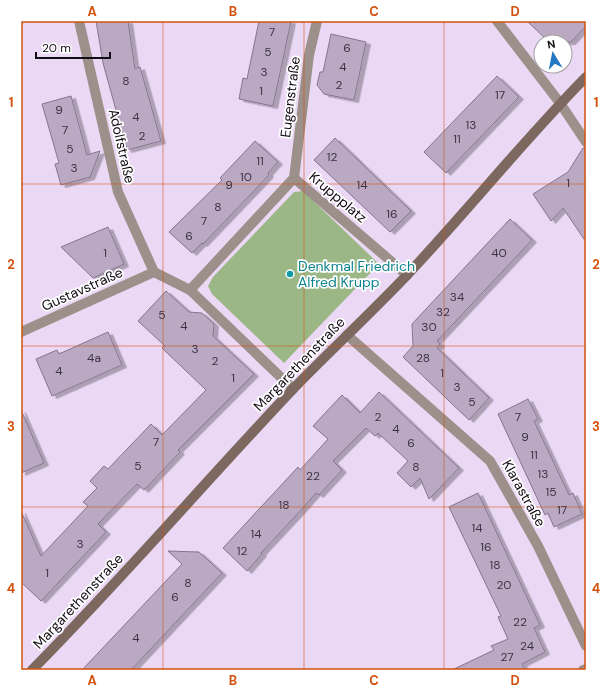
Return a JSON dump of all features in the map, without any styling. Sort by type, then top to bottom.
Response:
[{"type":"main road","name":"Margarethenstraße","points":[[32,670],[76,625],[293,389],[407,274],[492,182],[560,103],[586,78]]},
{"type":"street","name":"Adolfstraße","points":[[79,21],[118,192],[154,272]]},
{"type":"street","name":"Eugenstraße","points":[[294,178],[309,55],[317,21]]},
{"type":"street","points":[[497,21],[560,103],[586,142]]},
{"type":"street","name":"Kruppplatz","points":[[190,290],[294,178],[407,274]]},
{"type":"street","points":[[154,272],[190,290],[293,389]]},
{"type":"street","name":"Gustavstraße","points":[[21,332],[154,272]]},
{"type":"street","name":"Klarastraße","points":[[347,334],[490,461],[538,546],[586,646]]},
{"type":"green space","points":[[303,191],[379,264],[284,363],[212,294],[208,286],[213,277],[294,192]]},
{"type":"building","points":[[96,21],[128,21],[135,69],[140,67],[161,141],[127,150],[103,63]]},
{"type":"building","points":[[259,21],[291,21],[273,106],[239,99],[243,78],[247,79]]},
{"type":"building","points":[[527,21],[586,21],[586,26],[573,40],[573,34],[541,34]]},
{"type":"building","points":[[331,34],[366,42],[354,100],[324,94],[317,85],[320,72],[323,72]]},
{"type":"building","points":[[497,76],[519,97],[446,173],[424,152]]},
{"type":"building","points":[[71,96],[87,155],[100,151],[90,177],[61,185],[55,164],[59,163],[42,104]]},
{"type":"building","points":[[335,138],[411,211],[390,232],[314,160]]},
{"type":"building","points":[[255,141],[278,162],[268,173],[269,175],[203,244],[202,243],[192,253],[169,232],[222,180],[220,178]]},
{"type":"building","points":[[583,148],[586,148],[586,242],[563,208],[551,221],[533,194],[568,172]]},
{"type":"building","points":[[510,219],[532,240],[437,341],[440,344],[437,348],[489,398],[469,420],[403,357],[413,346],[412,324]]},
{"type":"building","points":[[108,227],[124,264],[93,278],[61,247]]},
{"type":"building","points":[[166,291],[189,312],[202,313],[214,324],[213,336],[254,374],[178,450],[180,452],[144,490],[137,484],[98,524],[106,532],[41,601],[21,582],[21,511],[41,556],[88,506],[83,502],[97,488],[90,481],[104,466],[108,469],[151,424],[162,435],[206,390],[162,348],[165,346],[138,321]]},
{"type":"building","points":[[108,332],[122,365],[52,396],[36,359],[57,350],[59,354]]},
{"type":"building","points":[[379,392],[459,468],[429,499],[420,478],[411,487],[397,473],[408,461],[378,433],[375,436],[366,428],[333,461],[342,470],[319,495],[316,493],[261,553],[262,554],[247,571],[223,548],[298,467],[300,470],[328,439],[313,426],[342,395],[360,413]]},
{"type":"building","points":[[528,399],[538,419],[534,421],[569,495],[573,493],[582,514],[554,527],[548,513],[545,515],[498,414]]},
{"type":"building","points":[[21,410],[44,463],[21,473]]},
{"type":"building","points":[[478,493],[540,625],[534,628],[545,652],[522,664],[525,670],[452,670],[494,650],[491,646],[508,639],[498,617],[501,616],[449,507]]},
{"type":"building","points":[[168,551],[199,552],[222,573],[131,670],[82,670],[182,564]]},
{"type":"place","name":"Denkmal Friedrich Alfred Krupp","points":[[290,274]]}]
